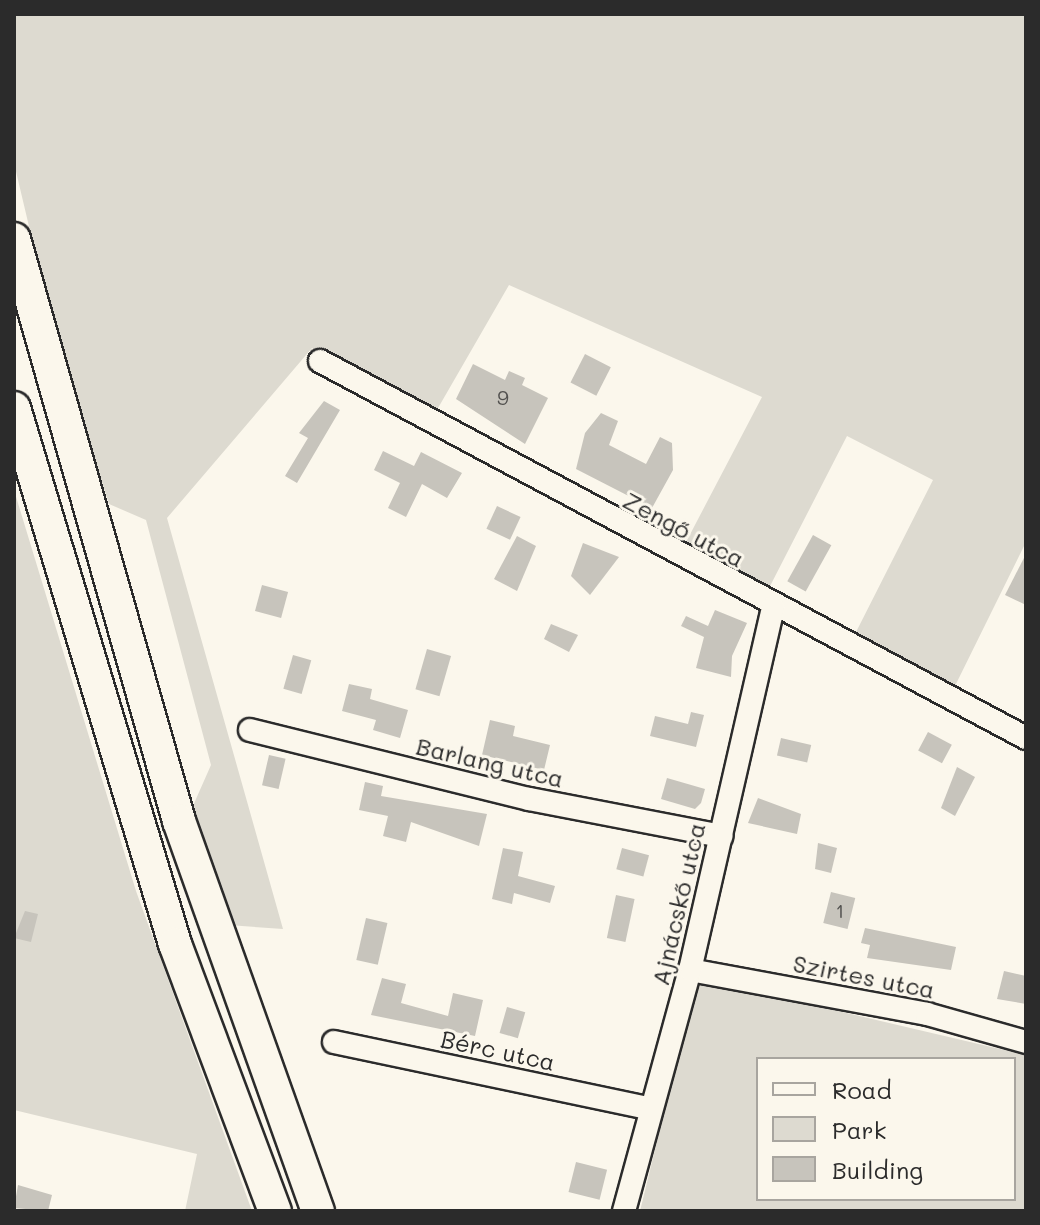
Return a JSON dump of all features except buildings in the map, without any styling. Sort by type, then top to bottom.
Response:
[{"type":"highway","points":[[14,239],[174,807],[318,1211]]},
{"type":"highway","points":[[14,408],[170,930],[275,1211]]},
{"type":"street","name":"Zengő utca","points":[[320,361],[773,607],[1026,738]]},
{"type":"street","name":"Ajnácskő utca","points":[[624,1211],[690,970],[773,607]]},
{"type":"street","name":"Barlang utca","points":[[250,730],[529,799],[721,836]]},
{"type":"street","name":"Szirtes utca","points":[[690,970],[927,1014],[1026,1042]]},
{"type":"street","name":"Bérc utca","points":[[334,1042],[651,1109]]},
{"type":"green space","points":[[14,14],[1026,14],[1026,542],[953,690],[853,638],[933,480],[847,436],[767,592],[685,544],[762,397],[509,285],[434,415],[312,348],[167,518],[283,929],[228,925],[192,808],[211,765],[146,520],[109,504],[54,332],[14,163]]},
{"type":"green space","points":[[14,490],[136,891],[252,1211],[185,1211],[197,1154],[14,1110]]},
{"type":"green space","points":[[697,978],[1026,1055],[1026,1211],[640,1211]]}]
